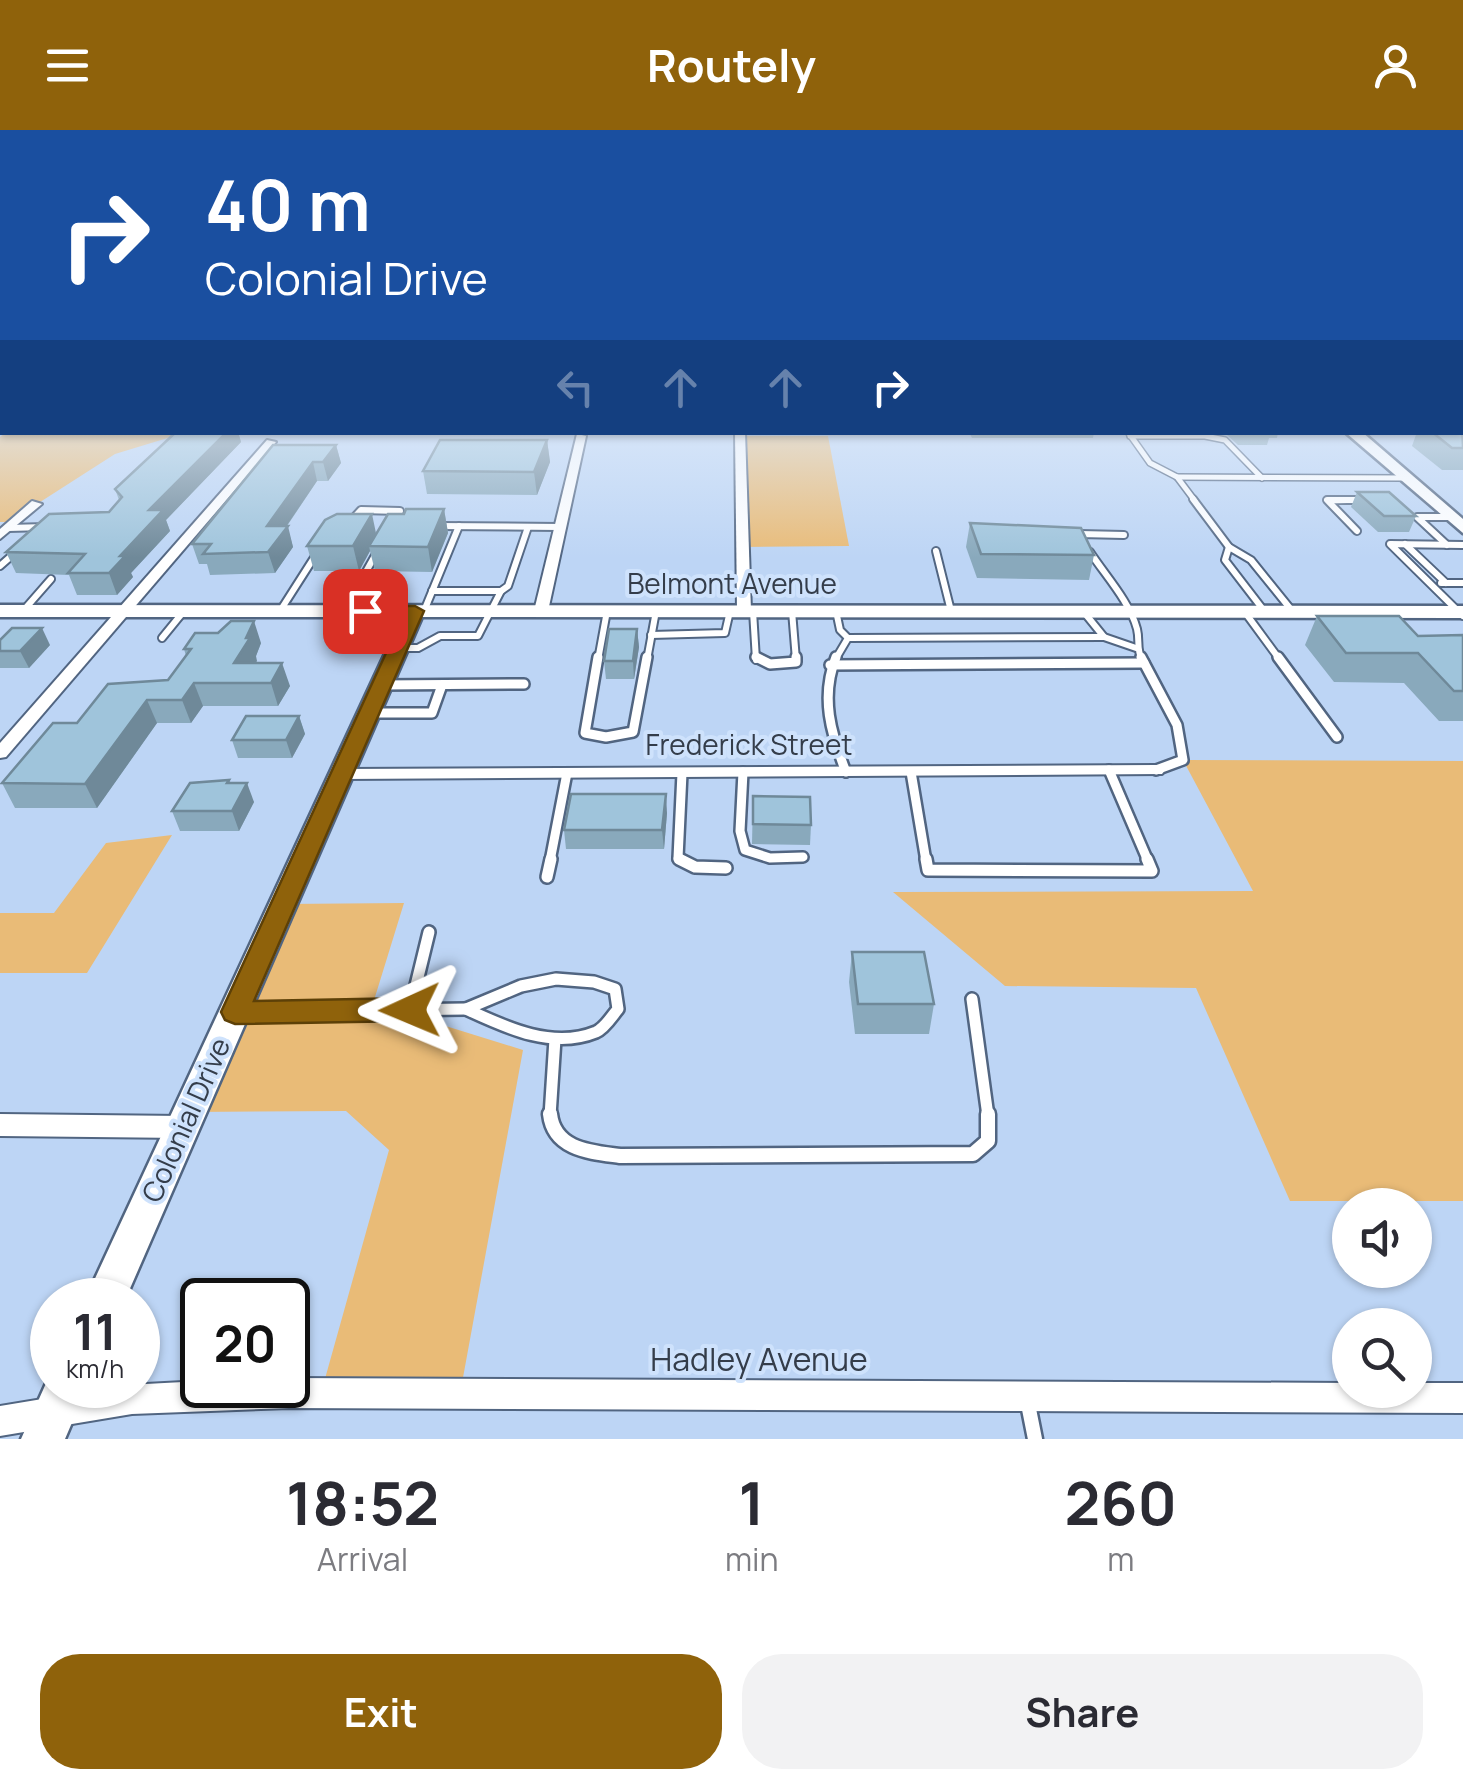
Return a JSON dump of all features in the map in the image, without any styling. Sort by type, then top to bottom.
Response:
[{"type":"main road","points":[[1357,436],[1457,522]]},
{"type":"main road","name":"Belmont Avenue","points":[[0,611],[344,611],[424,604],[488,611],[1293,612],[1385,618],[1462,613]]},
{"type":"main road","name":"Colonial Drive","points":[[115,1278],[398,648],[424,604]]},
{"type":"street","points":[[541,611],[580,436]]},
{"type":"street","points":[[740,436],[742,611]]},
{"type":"street","points":[[0,753],[271,442]]},
{"type":"street","points":[[4,531],[36,504]]},
{"type":"street","name":"Frederick Street","points":[[343,774],[1156,770]]},
{"type":"street","points":[[0,1125],[183,1127]]},
{"type":"street","name":"Hadley Avenue","points":[[0,1421],[132,1399],[289,1393],[1463,1398]]},
{"type":"lane","points":[[1131,436],[1150,463],[1176,477],[1229,547],[1251,560],[1293,612]]},
{"type":"lane","points":[[1175,436],[1218,438],[1232,445],[1262,478]]},
{"type":"lane","points":[[1176,477],[1405,478]]},
{"type":"lane","points":[[1357,531],[1326,500],[1379,500]]},
{"type":"lane","points":[[1407,508],[1447,545]]},
{"type":"lane","points":[[343,530],[360,510],[400,511],[392,526],[409,526]]},
{"type":"lane","points":[[1417,517],[1457,522]]},
{"type":"lane","points":[[426,526],[560,527]]},
{"type":"lane","points":[[424,604],[459,526]]},
{"type":"lane","points":[[424,604],[500,591],[508,586],[528,527]]},
{"type":"lane","points":[[0,566],[19,549],[29,528]]},
{"type":"lane","points":[[4,531],[62,528]]},
{"type":"lane","points":[[1124,534],[1080,534],[1130,611],[1138,632],[1136,648],[1177,725],[1183,760],[1156,770]]},
{"type":"lane","points":[[280,611],[326,539]]},
{"type":"lane","points":[[344,611],[384,540]]},
{"type":"lane","points":[[1462,613],[1390,544],[1463,545]]},
{"type":"lane","points":[[1405,544],[1446,583]]},
{"type":"lane","points":[[1229,547],[1225,560],[1254,612],[1337,737]]},
{"type":"lane","points":[[936,551],[951,611]]},
{"type":"lane","points":[[23,611],[51,579]]},
{"type":"lane","points":[[1430,583],[1463,583]]},
{"type":"lane","points":[[398,648],[418,648],[440,636],[478,636],[500,591]]},
{"type":"lane","points":[[162,638],[184,611]]},
{"type":"lane","points":[[607,611],[585,733],[606,736],[633,732],[656,611]]},
{"type":"lane","points":[[742,611],[756,660],[770,664],[796,662],[792,611]]},
{"type":"lane","points":[[651,635],[725,634],[742,611]]},
{"type":"lane","points":[[836,611],[840,630],[848,638],[1104,638],[1136,648]]},
{"type":"lane","points":[[1082,611],[1104,638]]},
{"type":"lane","points":[[846,772],[830,735],[830,665],[848,638]]},
{"type":"lane","points":[[830,665],[1144,663]]},
{"type":"lane","points":[[376,699],[442,685],[524,684]]},
{"type":"lane","points":[[376,699],[432,713],[442,685]]},
{"type":"lane","points":[[911,772],[928,870],[1152,871],[1110,770]]},
{"type":"lane","points":[[682,772],[678,858],[696,867],[726,868]]},
{"type":"lane","points":[[743,772],[740,831],[745,850],[770,858],[802,858]]},
{"type":"lane","points":[[547,878],[567,773]]},
{"type":"lane","points":[[410,1010],[429,932]]},
{"type":"lane","points":[[235,1012],[466,1009],[536,978],[588,979],[615,989],[618,1009],[598,1031],[555,1038],[510,1029],[466,1009]]},
{"type":"lane","points":[[555,1038],[549,1122],[556,1137],[575,1150],[620,1156],[973,1154],[988,1140],[990,1129],[972,999]]},
{"type":"lane","points":[[1027,1396],[1035,1439]]},
{"type":"shaded area","points":[[174,436],[115,454],[15,522],[0,522],[0,437]]},
{"type":"shaded area","points":[[740,436],[828,436],[849,546],[741,547]]},
{"type":"shaded area","points":[[1183,760],[1463,761],[1463,1201],[1432,1201],[1432,1188],[1332,1188],[1332,1201],[1290,1201],[1196,988],[1005,986],[893,892],[1253,891]]},
{"type":"shaded area","points":[[172,835],[87,973],[0,973],[0,913],[54,913],[106,843]]},
{"type":"shaded area","points":[[404,903],[367,1023],[436,1023],[523,1050],[460,1394],[321,1393],[389,1150],[346,1111],[190,1112],[284,904]]},
{"type":"building","points":[[172,436],[223,436],[149,510],[163,510],[109,573],[68,573],[85,554],[6,552],[49,514],[109,512],[122,497],[115,489]]},
{"type":"building","points":[[1437,436],[1463,436],[1463,448],[1452,448]]},
{"type":"building","points":[[440,440],[547,440],[534,472],[423,471]]},
{"type":"building","points":[[273,445],[336,445],[323,462],[313,462],[267,526],[288,526],[268,552],[203,554],[211,544],[192,544]]},
{"type":"building","points":[[1357,492],[1389,492],[1416,516],[1384,516]]},
{"type":"building","points":[[406,509],[444,509],[428,547],[369,546],[388,514],[404,514]]},
{"type":"building","points":[[337,514],[372,514],[353,546],[307,546],[325,520]]},
{"type":"building","points":[[970,523],[1081,528],[1094,555],[981,554]]},
{"type":"building","points":[[1317,616],[1399,616],[1418,636],[1463,635],[1463,691],[1454,691],[1418,653],[1346,653]]},
{"type":"building","points":[[231,621],[254,621],[246,638],[250,638],[234,663],[282,663],[271,683],[194,683],[182,700],[147,700],[85,784],[2,783],[53,723],[77,723],[108,684],[168,680],[191,649],[184,649],[195,633],[218,633]]},
{"type":"building","points":[[12,628],[42,628],[20,651],[0,651],[0,640]]},
{"type":"building","points":[[609,629],[637,629],[633,661],[604,661]]},
{"type":"building","points":[[246,716],[299,716],[286,740],[232,740]]},
{"type":"building","points":[[229,780],[227,783],[247,783],[232,811],[172,811],[190,783]]},
{"type":"building","points":[[571,794],[666,794],[662,830],[564,830]]},
{"type":"building","points":[[753,796],[810,797],[811,825],[753,824]]},
{"type":"building","points":[[852,952],[924,952],[934,1004],[858,1004]]},
{"type":"route","points":[[365,611],[415,611],[235,1012],[410,1010]]}]
